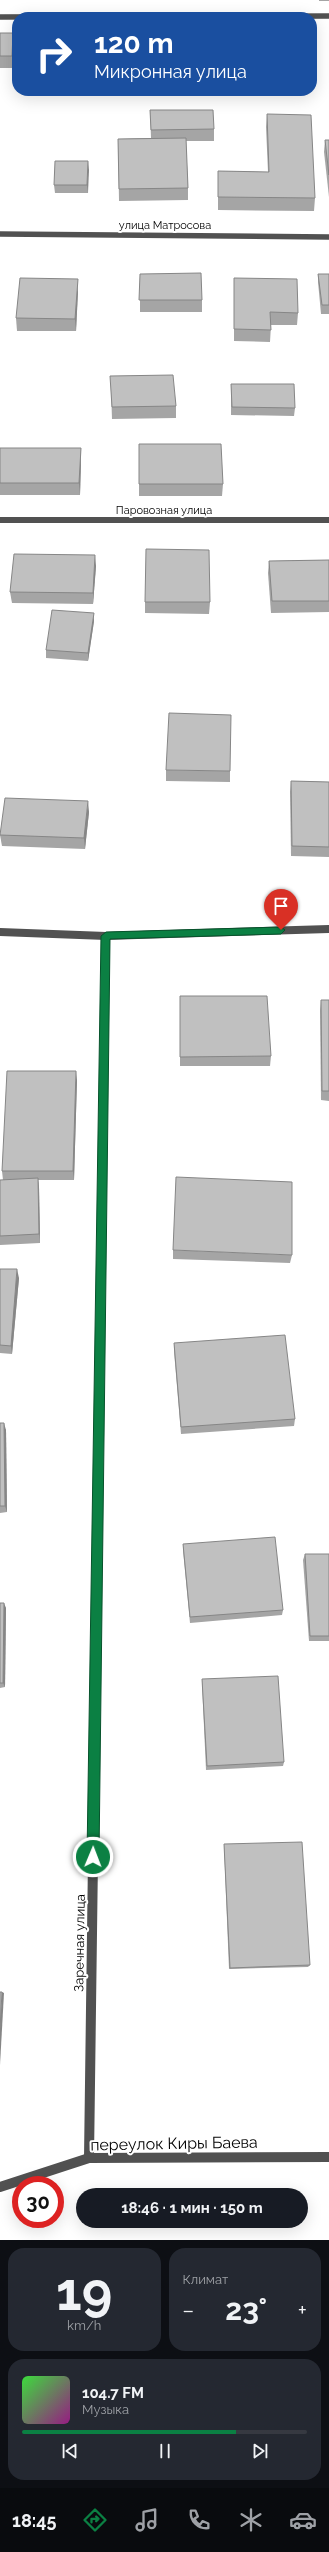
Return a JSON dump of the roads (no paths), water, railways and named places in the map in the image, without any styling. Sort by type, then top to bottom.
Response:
[{"type":"street","points":[[0,16],[12,16]]},
{"type":"street","points":[[317,16],[329,16]]},
{"type":"street","name":"улица Матросова","points":[[0,234],[329,236]]},
{"type":"street","name":"Паровозная улица","points":[[0,520],[329,520]]},
{"type":"street","points":[[0,932],[106,936],[329,929]]},
{"type":"street","name":"Заречная улица","points":[[89,2158],[106,936]]},
{"type":"street","name":"переулок Киры Баева","points":[[0,2187],[89,2158],[329,2157]]}]
